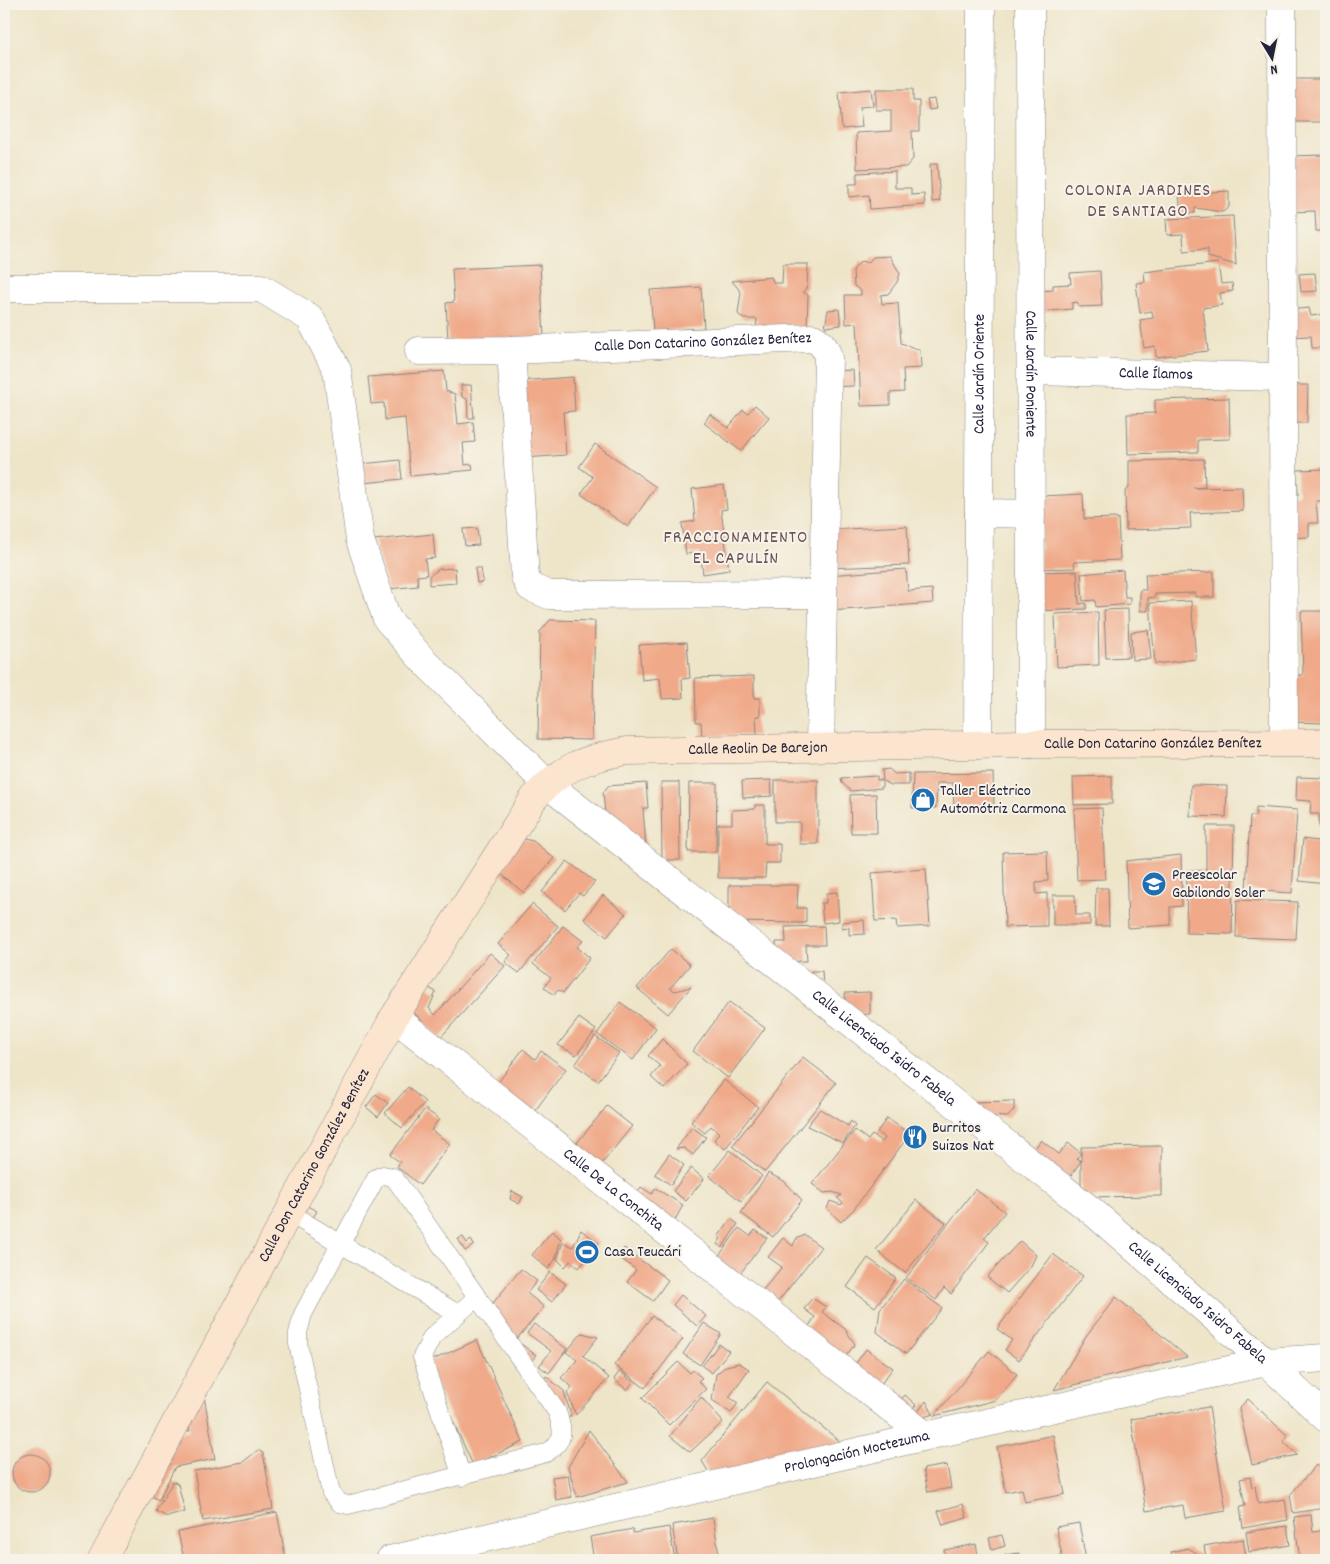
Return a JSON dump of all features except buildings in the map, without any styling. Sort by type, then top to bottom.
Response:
[{"type":"main road","name":"Calle Don Catarino González Benítez","points":[[978,745],[1326,743]]},
{"type":"main road","name":"Calle Reolin De Barejon","points":[[547,784],[571,766],[598,755],[627,751],[978,745]]},
{"type":"main road","name":"Calle Don Catarino González Benítez","points":[[102,1560],[394,1017],[534,798],[547,784]]},
{"type":"street","name":"Calle Jardín Oriente","points":[[978,745],[981,4]]},
{"type":"street","name":"Calle Jardín Poniente","points":[[1030,4],[1031,744]]},
{"type":"street","points":[[1282,4],[1284,742]]},
{"type":"street","name":"Calle Licenciado Isidro Fabela","points":[[4,288],[261,288],[310,318],[337,370],[360,540],[387,619],[422,659],[547,784],[1094,1212],[1266,1362],[1326,1418]]},
{"type":"street","name":"Calle Don Catarino González Benítez","points":[[419,351],[510,350],[813,338],[820,342],[826,350],[828,358],[821,594],[820,747]]},
{"type":"street","points":[[510,350],[525,577],[530,587],[548,595],[821,594]]},
{"type":"street","name":"Calle Ílamos","points":[[1030,371],[1282,377]]},
{"type":"street","points":[[979,512],[1031,514]]},
{"type":"street","name":"Calle De La Conchita","points":[[394,1017],[926,1436]]},
{"type":"street","name":"Prolongación Moctezuma","points":[[390,1560],[926,1436],[1266,1362],[1326,1358]]},
{"type":"lane","points":[[383,1175],[393,1177],[477,1297],[557,1412],[561,1424],[562,1437],[557,1446],[546,1453],[462,1477],[348,1505],[340,1503],[331,1494],[298,1333],[303,1314],[343,1243],[376,1178],[383,1175]]},
{"type":"lane","points":[[289,1213],[343,1243],[458,1314]]},
{"type":"lane","points":[[462,1477],[422,1357],[432,1337],[477,1297]]},
{"type":"place","name":"Taller Eléctrico Automótriz Carmona","points":[[923,800]]},
{"type":"place","name":"Preescolar Gabilondo Soler","points":[[1154,884]]},
{"type":"place","name":"Burritos Suizos Nat","points":[[915,1137]]},
{"type":"place","name":"Casa Teucári","points":[[587,1252]]},
{"type":"district","name":"COLONIA JARDINES DE SANTIAGO","points":[[1138,201]]},
{"type":"district","name":"FRACCIONAMIENTO EL CAPULÍN","points":[[736,548]]}]
